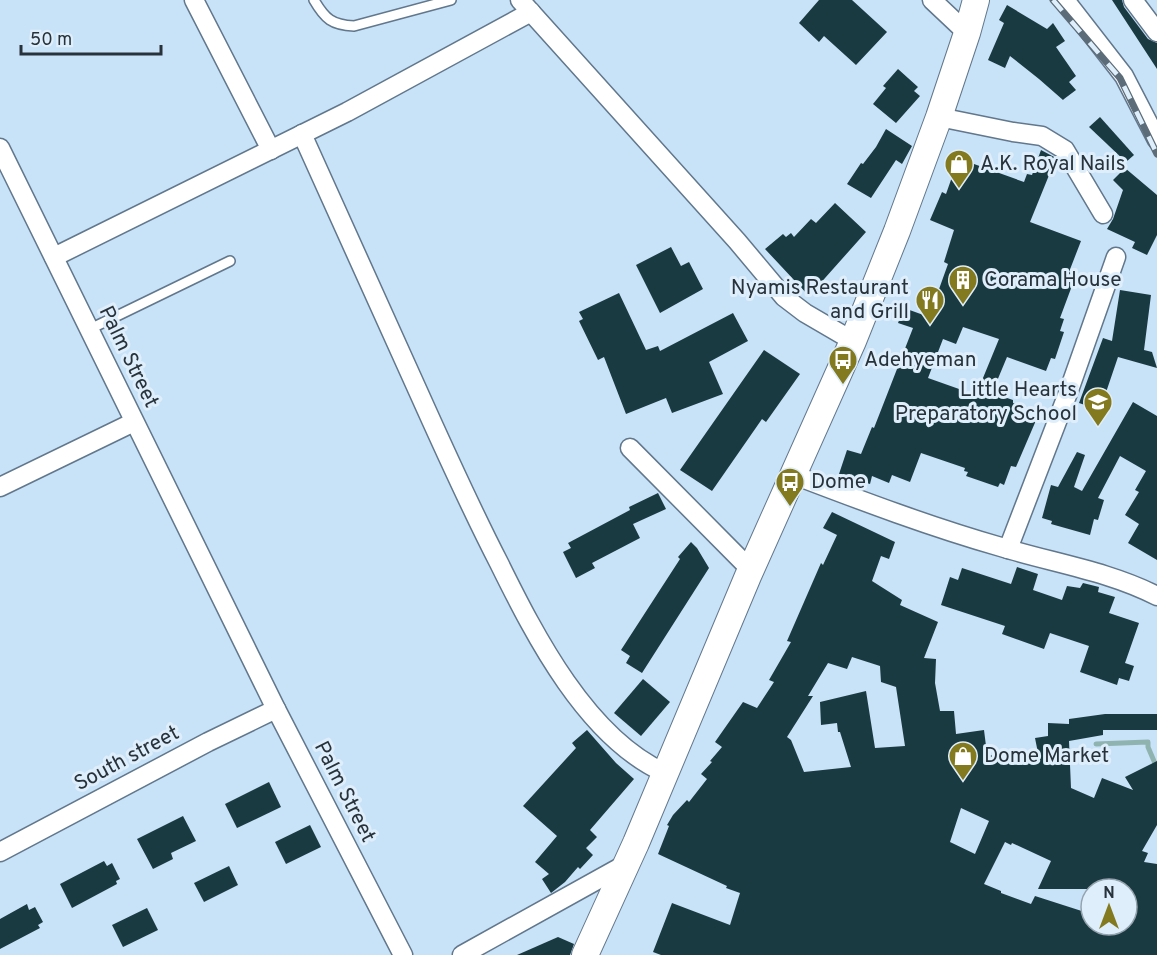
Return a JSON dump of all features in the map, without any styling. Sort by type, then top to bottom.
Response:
[{"type":"main road","points":[[585,955],[751,570],[853,341],[939,117],[976,0]]},
{"type":"street","points":[[194,0],[271,150]]},
{"type":"street","points":[[932,0],[967,33]]},
{"type":"street","points":[[1065,0],[1124,76],[1157,140]]},
{"type":"street","points":[[1133,0],[1157,32]]},
{"type":"street","points":[[54,257],[357,106],[525,6],[737,241],[784,297],[805,314],[853,341]]},
{"type":"street","points":[[939,117],[1042,136],[1065,150],[1103,214]]},
{"type":"street","points":[[302,134],[484,536],[530,626],[581,703],[623,746],[645,764],[665,773]]},
{"type":"street","name":"Palm Street","points":[[0,148],[276,709],[403,955]]},
{"type":"street","points":[[1008,549],[1068,393],[1116,257]]},
{"type":"street","points":[[0,487],[134,422]]},
{"type":"street","points":[[630,448],[751,570]]},
{"type":"street","points":[[795,475],[962,536],[1104,575],[1136,585],[1157,596]]},
{"type":"street","name":"South street","points":[[0,852],[208,742],[276,709]]},
{"type":"street","points":[[462,955],[626,864]]},
{"type":"lane","points":[[314,0],[329,21],[341,26],[354,27],[451,0]]},
{"type":"lane","points":[[90,329],[230,261]]},
{"type":"building","points":[[819,0],[852,0],[887,32],[856,65],[824,36],[819,42],[799,23]]},
{"type":"building","points":[[1112,0],[1122,0],[1124,7],[1148,39],[1157,43],[1157,69]]},
{"type":"building","points":[[1007,5],[1047,29],[1053,23],[1065,41],[1056,47],[1076,76],[1069,82],[1076,90],[1063,100],[1010,56],[1005,68],[988,60],[1004,23],[999,20]]},
{"type":"building","points":[[898,69],[918,87],[914,91],[920,96],[896,123],[873,104],[886,88],[883,86]]},
{"type":"building","points":[[1100,117],[1134,155],[1126,162],[1089,127]]},
{"type":"building","points":[[886,129],[912,146],[902,164],[896,160],[871,198],[847,184],[861,163],[863,164],[876,147]]},
{"type":"building","points":[[1041,150],[1056,158],[1030,222],[1081,241],[1069,272],[1076,275],[1060,318],[1064,319],[1060,331],[1064,332],[1055,359],[1051,358],[1046,371],[1007,357],[992,393],[1013,400],[1013,403],[1022,406],[1020,412],[1037,418],[1016,467],[1011,466],[1004,485],[1000,483],[998,487],[966,476],[968,472],[964,471],[965,468],[921,453],[910,482],[892,475],[889,483],[872,476],[870,484],[839,474],[847,450],[861,454],[872,427],[874,428],[913,328],[898,323],[904,308],[929,317],[948,264],[944,262],[954,230],[930,220],[942,192],[946,194],[960,159],[1024,182],[1027,174],[1032,175]],"holes":[[[963,327],[999,339],[976,395],[928,378],[943,339],[956,344]]]},
{"type":"building","points":[[1125,168],[1157,195],[1157,235],[1147,255],[1132,248],[1135,242],[1107,229],[1123,190],[1113,180]]},
{"type":"building","points":[[835,203],[866,232],[809,296],[765,249],[783,234],[786,237],[791,233],[794,237],[811,219],[816,223]]},
{"type":"building","points":[[671,247],[681,266],[689,262],[703,289],[660,313],[636,265]]},
{"type":"building","points":[[1120,290],[1151,295],[1144,350],[1152,352],[1157,368],[1118,357],[1100,410],[1079,403],[1103,338],[1112,341]]},
{"type":"building","points":[[619,293],[646,350],[658,346],[660,351],[733,313],[748,341],[709,362],[723,394],[672,413],[666,398],[626,414],[604,357],[598,360],[579,321],[583,319],[579,312]]},
{"type":"building","points":[[764,350],[800,374],[766,422],[762,419],[712,491],[680,470]]},
{"type":"building","points":[[1133,402],[1157,416],[1157,560],[1128,543],[1139,524],[1125,515],[1139,492],[1135,490],[1146,471],[1120,456],[1098,498],[1104,500],[1098,520],[1094,519],[1090,535],[1051,524],[1052,521],[1042,518],[1051,485],[1058,487],[1077,452],[1085,455],[1074,487],[1082,491]]},
{"type":"building","points":[[658,493],[666,509],[633,524],[640,538],[592,563],[595,568],[576,578],[563,552],[571,548],[568,543],[630,510],[629,507]]},
{"type":"building","name":"Dome Market","points":[[832,512],[895,542],[889,559],[881,556],[872,581],[902,600],[900,605],[938,622],[924,658],[936,659],[935,683],[940,711],[954,711],[956,734],[984,730],[987,754],[1022,765],[1021,754],[1038,753],[1035,738],[1048,736],[1048,723],[1069,724],[1069,719],[1105,714],[1157,714],[1157,730],[1103,730],[1103,735],[1069,741],[1071,788],[1094,798],[1102,778],[1133,790],[1125,777],[1157,761],[1157,825],[1142,851],[1148,853],[1144,862],[1157,864],[1157,955],[661,955],[653,952],[672,903],[730,925],[740,893],[658,854],[669,826],[667,825],[673,815],[687,800],[689,802],[707,779],[701,774],[722,747],[715,742],[743,702],[757,708],[774,682],[769,680],[791,642],[787,641],[821,563],[823,565],[837,535],[823,528]],"holes":[[[852,657],[880,666],[881,682],[896,687],[905,746],[875,748],[866,691],[820,702],[821,725],[837,723],[851,767],[804,772],[791,740],[787,737],[813,696],[808,696],[828,663],[847,669]],[[961,808],[989,821],[975,854],[950,842]],[[1005,842],[1051,861],[1038,889],[1079,889],[1079,877],[1139,877],[1139,937],[1079,937],[1079,910],[1035,896],[1031,904],[984,884]]]},
{"type":"building","points":[[691,542],[709,568],[642,673],[626,663],[630,656],[621,650],[680,559],[678,557]]},
{"type":"building","points":[[1017,567],[1038,574],[1033,590],[1062,600],[1067,586],[1080,588],[1083,583],[1099,587],[1098,592],[1115,597],[1109,613],[1139,623],[1125,663],[1134,666],[1129,681],[1119,678],[1117,685],[1080,672],[1089,646],[1050,633],[1044,649],[1002,634],[1005,626],[941,605],[950,577],[958,580],[962,568],[1011,584]]},
{"type":"building","points":[[643,679],[670,702],[641,736],[614,713]]},
{"type":"building","points":[[587,730],[616,763],[634,779],[590,830],[597,837],[586,848],[593,855],[551,893],[542,879],[549,874],[535,862],[557,836],[523,806],[576,748],[572,743]]},
{"type":"building","points":[[269,782],[281,807],[237,828],[225,804]]},
{"type":"building","points":[[183,816],[196,841],[171,853],[173,859],[153,869],[137,839]]},
{"type":"building","points":[[310,825],[321,847],[286,864],[275,842]]},
{"type":"building","points":[[104,861],[107,866],[112,863],[120,879],[116,881],[117,884],[72,908],[60,884]]},
{"type":"building","points":[[229,866],[238,885],[204,902],[194,883]]},
{"type":"building","points":[[27,904],[29,910],[35,907],[43,922],[38,925],[40,928],[0,949],[0,919]]},
{"type":"building","points":[[147,908],[158,930],[123,947],[112,925]]},
{"type":"building","points":[[558,937],[574,944],[570,955],[517,955]]},
{"type":"waterway","points":[[1096,744],[1148,742],[1157,768]]},
{"type":"railway","points":[[1053,0],[1120,78],[1157,154]]},
{"type":"place","name":"A.K. Royal Nails","points":[[959,190]]},
{"type":"place","name":"Corama House","points":[[963,306]]},
{"type":"place","name":"Nyamis Restaurant and Grill","points":[[930,326]]},
{"type":"place","name":"Adehyeman","points":[[843,386]]},
{"type":"place","name":"Little Hearts Preparatory School","points":[[1098,428]]},
{"type":"place","name":"Dome","points":[[790,508]]},
{"type":"place","name":"Dome Market","points":[[963,782]]}]
